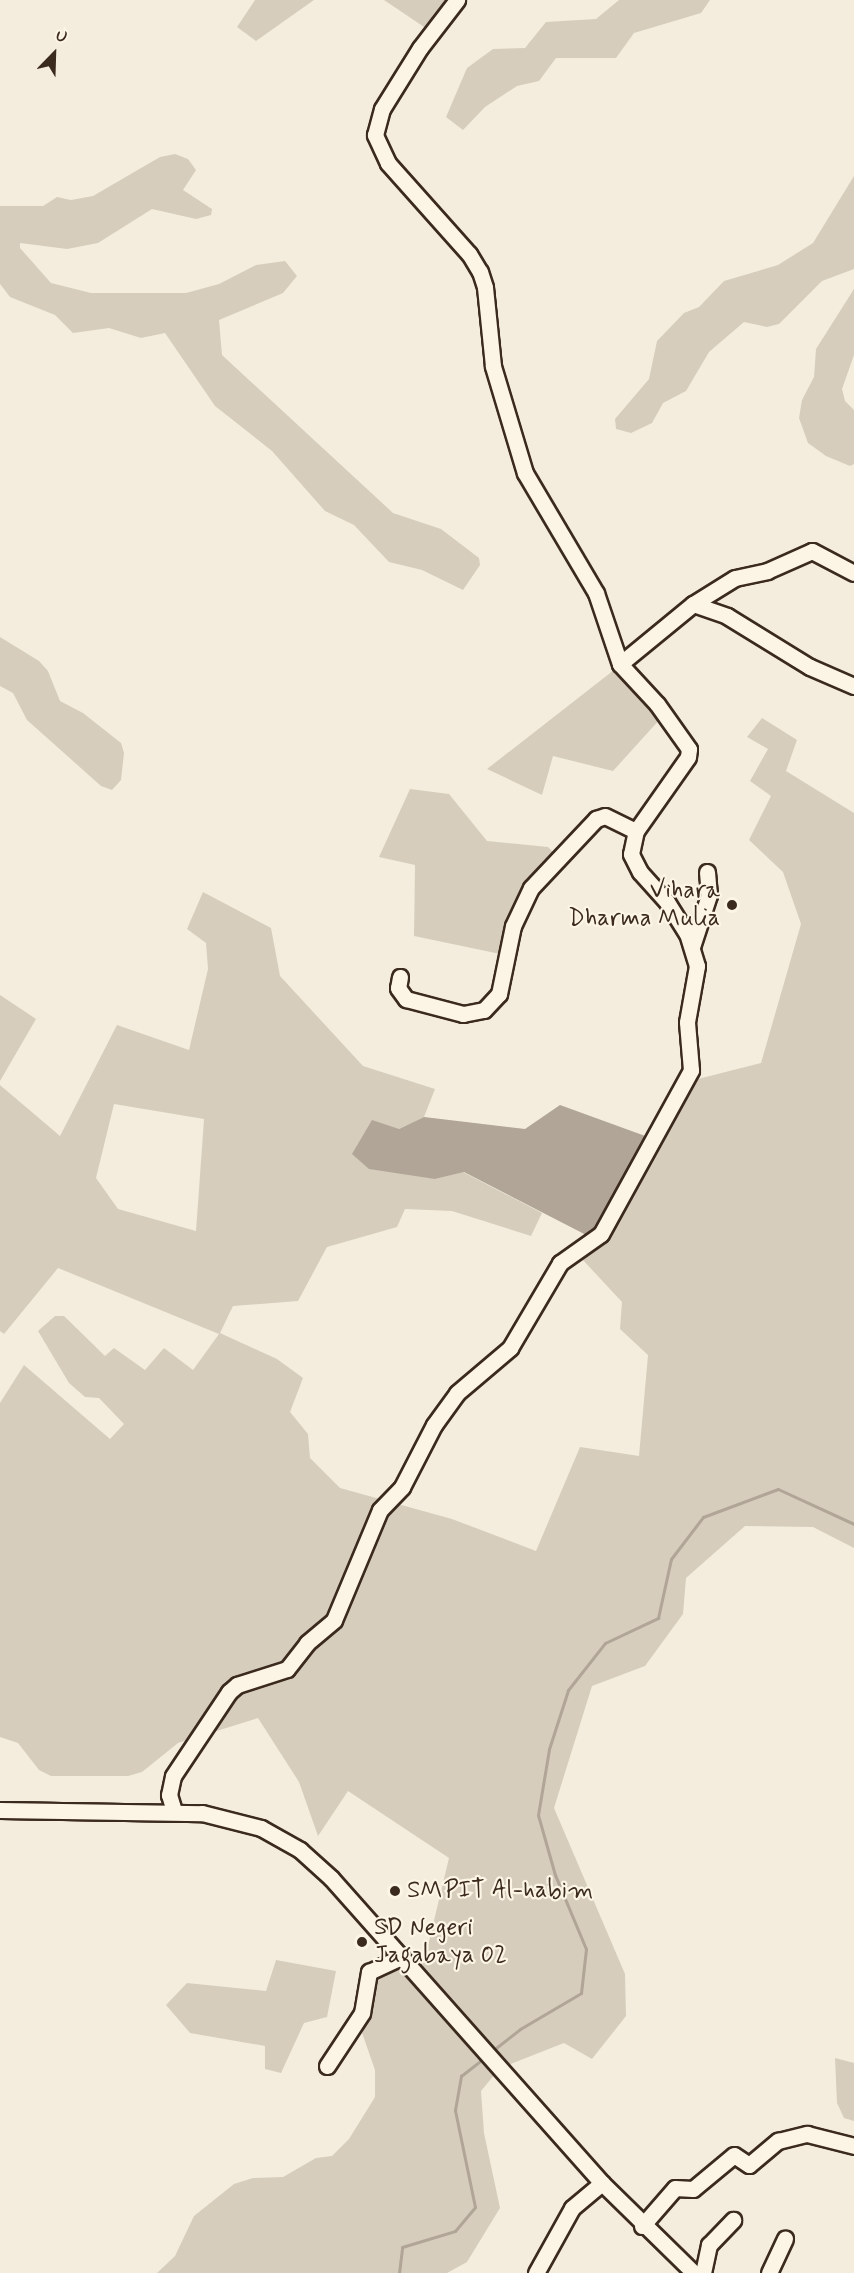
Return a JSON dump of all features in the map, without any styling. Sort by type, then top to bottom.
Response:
[{"type":"street","points":[[174,1811],[169,1795],[173,1776],[229,1692],[249,1680],[287,1669],[307,1643],[334,1620],[380,1510],[402,1487],[446,1407],[510,1348],[560,1263],[601,1234],[691,1070],[687,1022],[698,974],[692,947],[667,902],[634,863],[631,854],[636,831],[688,757],[689,749],[657,704],[620,663],[596,593],[525,473],[493,366],[480,272],[469,254],[388,163],[375,135],[382,109],[420,48],[457,0]]},
{"type":"street","points":[[620,663],[722,583],[767,571],[812,551],[854,573]]},
{"type":"street","points":[[693,604],[727,616],[810,667],[854,686]]},
{"type":"street","points":[[400,977],[398,988],[406,999],[463,1014],[484,1010],[499,994],[513,926],[531,888],[596,819],[605,816],[636,831]]},
{"type":"street","points":[[692,947],[709,896],[707,872]]},
{"type":"street","points":[[0,1810],[174,1811],[223,1817],[261,1828],[300,1850],[331,1878],[510,2081],[642,2226],[694,2273]]},
{"type":"street","points":[[327,2066],[362,2013],[369,1972],[401,1957]]},
{"type":"street","points":[[642,2226],[675,2188],[693,2189],[734,2155],[749,2165],[778,2141],[807,2134],[854,2146]]},
{"type":"street","points":[[536,2273],[572,2208],[602,2183]]},
{"type":"street","points":[[703,2273],[709,2245],[733,2220]]},
{"type":"street","points":[[769,2273],[785,2239]]},
{"type":"shaded area","points":[[255,0],[314,0],[256,41],[237,27]]},
{"type":"shaded area","points":[[384,0],[452,0],[433,33]]},
{"type":"shaded area","points":[[619,0],[710,0],[701,13],[634,33],[616,58],[556,58],[539,81],[517,86],[485,107],[463,130],[446,117],[467,68],[493,49],[525,48],[546,22],[596,19]]},
{"type":"shaded area","points":[[175,154],[188,159],[196,170],[183,190],[212,209],[211,215],[196,219],[152,209],[98,243],[67,249],[20,243],[20,248],[51,283],[91,293],[186,293],[219,284],[256,265],[285,261],[297,276],[283,293],[219,320],[222,355],[393,513],[441,529],[479,558],[480,565],[463,590],[422,570],[389,562],[354,525],[325,511],[272,451],[215,406],[165,333],[141,338],[109,328],[73,333],[55,315],[10,297],[0,284],[0,206],[43,206],[57,197],[71,200],[93,196],[160,157]]},
{"type":"shaded area","points":[[854,176],[854,269],[822,281],[779,324],[767,327],[744,322],[709,352],[686,391],[663,403],[652,423],[631,433],[616,429],[615,419],[649,379],[657,341],[684,313],[699,307],[724,281],[778,265],[813,243]]},
{"type":"shaded area","points":[[854,289],[854,355],[842,389],[845,401],[854,410],[854,464],[850,466],[826,456],[808,443],[799,418],[802,400],[814,377],[816,349]]},
{"type":"shaded area","points":[[0,637],[39,661],[48,671],[60,701],[83,713],[121,743],[124,753],[121,780],[112,790],[101,786],[27,720],[13,693],[0,686]]},
{"type":"shaded area","points":[[623,663],[661,718],[613,771],[553,756],[542,795],[487,769]]},
{"type":"shaded area","points":[[762,718],[797,740],[786,771],[854,813],[854,1548],[813,1527],[745,1526],[686,1578],[683,1614],[645,1666],[592,1686],[554,1808],[625,1974],[626,2016],[592,2059],[564,2043],[500,2068],[481,2091],[484,2133],[500,2208],[467,2262],[447,2273],[157,2273],[175,2256],[194,2216],[234,2184],[253,2178],[283,2177],[316,2158],[332,2156],[349,2139],[375,2097],[375,2070],[360,2027],[369,1986],[397,1964],[424,1962],[449,1858],[348,1791],[318,1836],[299,1782],[258,1718],[178,1743],[142,1772],[128,1776],[51,1776],[39,1770],[18,1743],[0,1737],[0,1403],[24,1365],[110,1439],[124,1424],[99,1398],[85,1397],[69,1383],[38,1331],[55,1316],[64,1316],[105,1356],[114,1348],[145,1370],[164,1348],[193,1370],[219,1334],[58,1268],[4,1334],[0,1331],[0,1085],[60,1136],[117,1025],[189,1050],[208,969],[206,943],[187,929],[203,892],[271,928],[280,976],[363,1066],[435,1089],[424,1117],[399,1129],[435,1179],[463,1172],[542,1213],[531,1236],[452,1211],[405,1209],[397,1227],[327,1247],[298,1301],[233,1306],[220,1333],[277,1359],[303,1378],[290,1412],[308,1434],[310,1458],[340,1488],[452,1519],[536,1551],[580,1447],[639,1456],[648,1355],[620,1329],[622,1302],[582,1259],[601,1246],[694,1080],[761,1063],[801,924],[783,872],[749,840],[771,796],[750,781],[768,749],[747,737]],"holes":[[[114,1104],[204,1119],[196,1231],[118,1209],[96,1178]]]},
{"type":"shaded area","points":[[410,789],[449,794],[487,841],[548,847],[563,862],[524,895],[505,955],[414,936],[415,865],[379,857]]},
{"type":"shaded area","points":[[0,995],[36,1019],[0,1081]]},
{"type":"shaded area","points":[[560,1105],[648,1137],[592,1238],[464,1172],[435,1179],[369,1169],[352,1154],[372,1120],[399,1129],[424,1117],[525,1129]]},
{"type":"shaded area","points":[[276,1960],[336,1971],[327,2017],[304,2023],[281,2073],[265,2069],[265,2046],[190,2033],[166,2005],[187,1983],[266,1991]]},
{"type":"shaded area","points":[[835,2058],[854,2063],[854,2121],[844,2118],[837,2103]]},
{"type":"waterway","points":[[492,2051],[520,2029],[581,1993],[586,1949],[555,1875],[538,1815],[549,1749],[568,1690],[605,1643],[658,1618],[671,1559],[703,1517],[778,1489],[854,1524]]},
{"type":"waterway","points":[[399,2273],[402,2247],[455,2231],[475,2207],[455,2110],[461,2076],[485,2057]]},
{"type":"place","name":"Vihara Dharma Mulia","points":[[732,905]]},
{"type":"place","name":"SMPIT Al-habim","points":[[395,1891]]},
{"type":"place","name":"SD Negeri Jagabaya 02","points":[[362,1942]]}]
